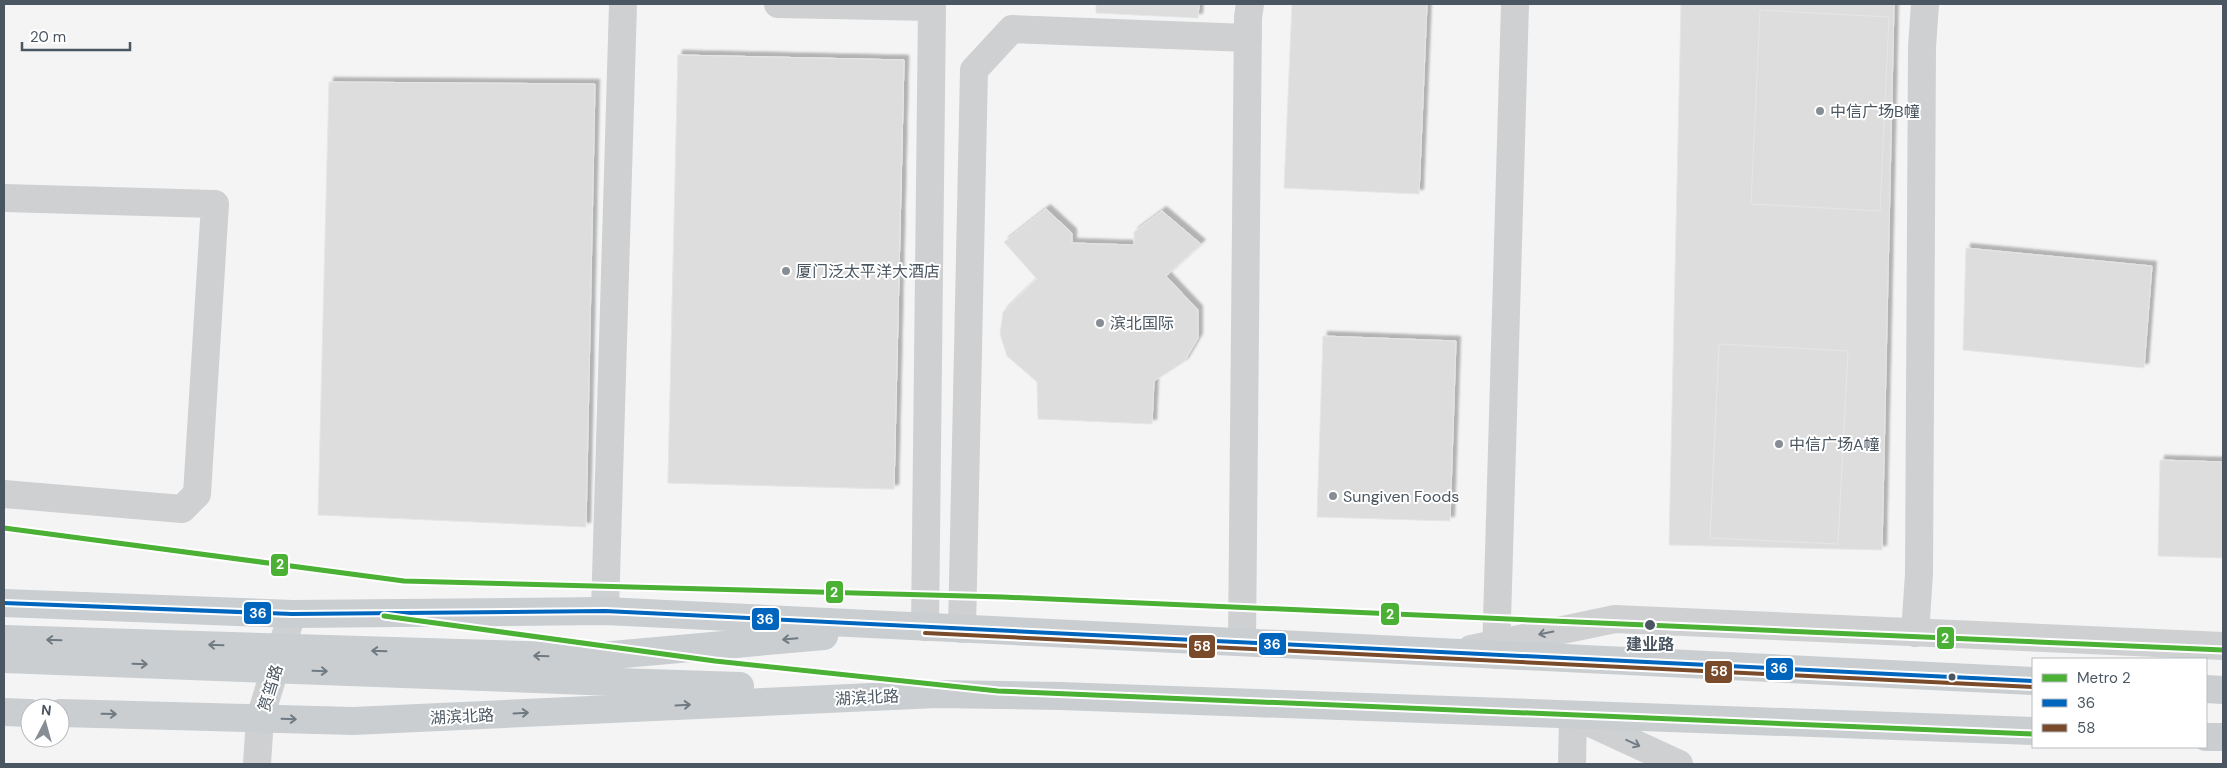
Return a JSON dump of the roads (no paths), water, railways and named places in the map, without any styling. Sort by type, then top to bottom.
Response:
[{"type":"main road","points":[[4,603],[292,614],[605,611],[925,628],[1452,652],[1497,649],[2032,681]]},
{"type":"main road","points":[[4,659],[588,669],[925,628]]},
{"type":"main road","points":[[4,639],[588,669],[937,694]]},
{"type":"main road","points":[[2207,689],[2223,690]]},
{"type":"main road","name":"湖滨北路","points":[[70,713],[353,720],[937,694],[1060,696],[2032,731]]},
{"type":"main road","points":[[4,712],[20,713]]},
{"type":"main road","points":[[2207,737],[2223,737]]},
{"type":"street","points":[[605,611],[623,4]]},
{"type":"street","points":[[778,4],[932,7],[925,628]]},
{"type":"street","points":[[1242,642],[1248,38],[1250,4]]},
{"type":"street","points":[[1515,4],[1497,649],[1615,620],[2223,646]]},
{"type":"street","points":[[1915,632],[1918,574],[1922,57],[1925,4]]},
{"type":"street","points":[[962,629],[974,70],[1012,29],[1248,38]]},
{"type":"street","points":[[4,198],[214,204],[197,494],[182,509],[4,494]]},
{"type":"street","name":"筼筜路","points":[[257,764],[260,718],[292,614]]},
{"type":"street","points":[[1572,764],[1573,715],[1679,764]]},
{"type":"metro line","name":"2","points":[[4,528],[404,581],[1003,597],[2223,650]]},
{"type":"metro line","name":"2","points":[[384,616],[715,661],[998,691],[2032,734]]},
{"type":"place","name":"中信广场B幢","points":[[1820,111]]},
{"type":"place","name":"厦门泛太平洋大酒店","points":[[786,271]]},
{"type":"place","name":"滨北国际","points":[[1100,323]]},
{"type":"place","name":"中信广场A幢","points":[[1779,444]]},
{"type":"place","name":"Sungiven Foods","points":[[1333,496]]},
{"type":"place","name":"建业路","points":[[1650,625]]}]
